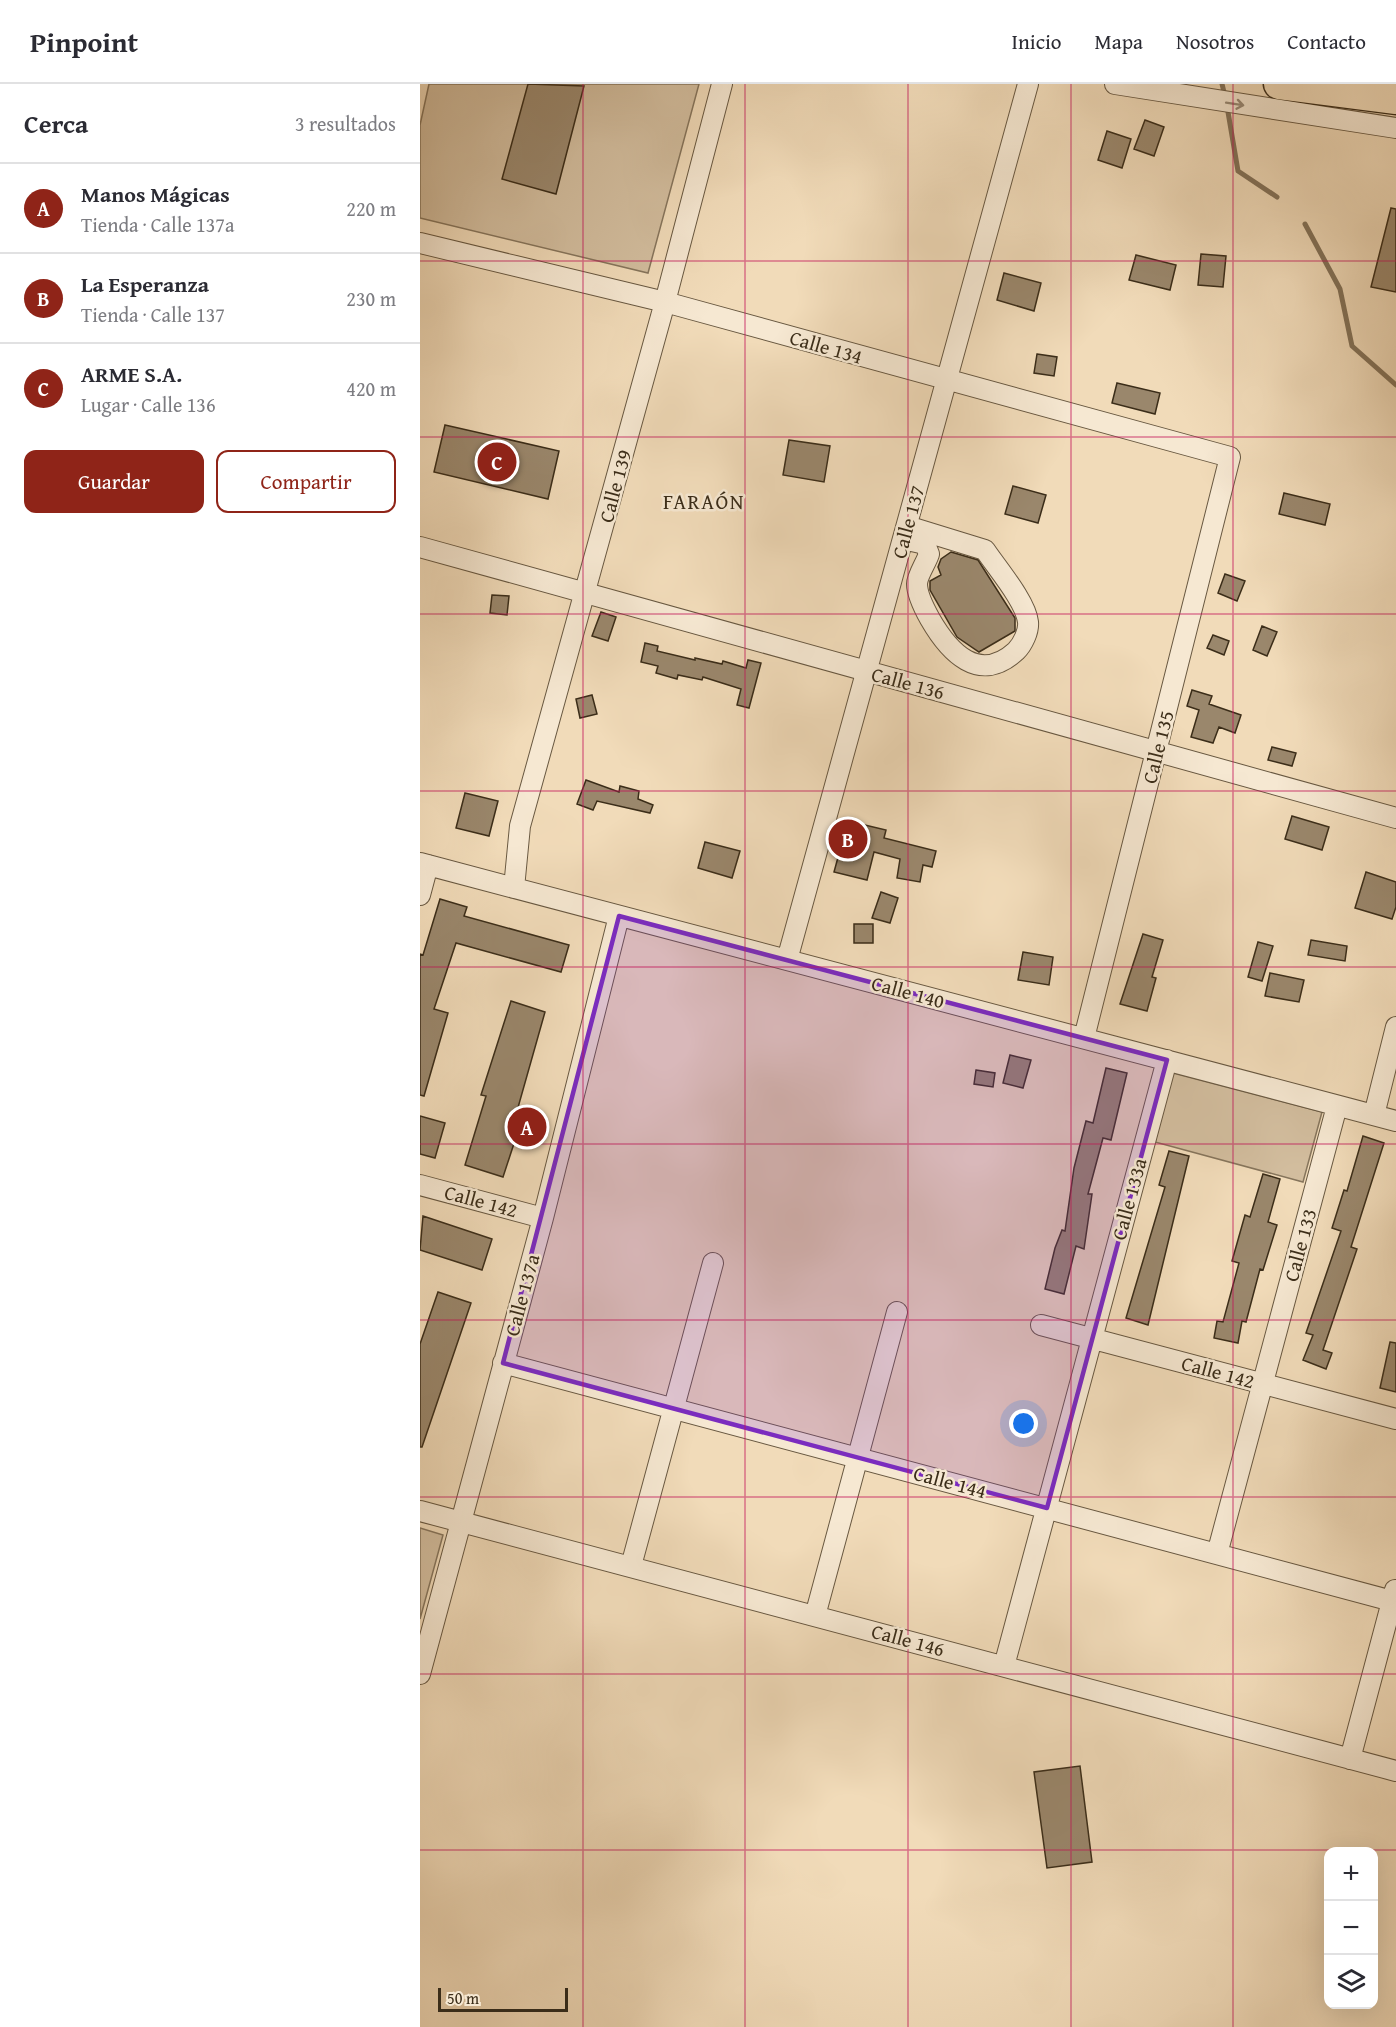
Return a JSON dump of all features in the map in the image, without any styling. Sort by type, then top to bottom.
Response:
[{"type":"highway","points":[[1279,84],[1396,99]]},
{"type":"street","name":"Calle 139","points":[[514,888],[520,826],[665,302],[722,84]]},
{"type":"street","name":"Calle 137","points":[[787,960],[1028,84]]},
{"type":"street","points":[[1115,84],[1396,128]]},
{"type":"street","name":"Calle 134","points":[[420,243],[665,302],[1230,457]]},
{"type":"street","name":"Calle 135","points":[[1084,1038],[1230,457]]},
{"type":"street","points":[[905,532],[986,550],[1028,619],[1026,634],[1019,648],[1007,658],[993,664],[977,664],[962,659],[951,649],[926,612],[917,584],[929,555],[925,544],[905,532]]},
{"type":"street","name":"Calle 136","points":[[420,547],[1396,818]]},
{"type":"street","points":[[420,896],[424,864]]},
{"type":"street","name":"Calle 140","points":[[424,864],[1396,1121]]},
{"type":"street","name":"Calle 137a","points":[[420,1674],[543,1218],[619,916]]},
{"type":"street","points":[[1374,1115],[1396,1028]]},
{"type":"street","name":"Calle 133a","points":[[1004,1666],[1167,1060]]},
{"type":"street","name":"Calle 133","points":[[1217,1554],[1337,1106]]},
{"type":"street","name":"Calle 142","points":[[420,1185],[543,1218]]},
{"type":"street","points":[[631,1566],[713,1263]]},
{"type":"street","points":[[814,1616],[897,1312]]},
{"type":"street","name":"Calle 142","points":[[1041,1325],[1396,1419]]},
{"type":"street","name":"Calle 144","points":[[504,1363],[1217,1554],[1395,1597]]},
{"type":"street","name":"Calle 146","points":[[420,1511],[1396,1771]]},
{"type":"street","points":[[1350,1759],[1395,1597]]},
{"type":"highlighted area","points":[[619,916],[1167,1060],[1047,1508],[503,1363]]},
{"type":"shaded area","points":[[429,84],[699,84],[648,273],[420,218],[420,125]]},
{"type":"shaded area","points":[[1173,1073],[1322,1112],[1303,1182],[1155,1142]]},
{"type":"shaded area","points":[[420,1528],[443,1535],[420,1619]]},
{"type":"building","points":[[528,84],[584,86],[556,194],[502,179]]},
{"type":"building","points":[[1145,120],[1164,127],[1154,156],[1134,149]]},
{"type":"building","points":[[1107,131],[1131,139],[1122,168],[1098,160]]},
{"type":"building","points":[[1391,208],[1396,209],[1396,292],[1371,287]]},
{"type":"building","points":[[1201,254],[1226,256],[1223,287],[1198,285]]},
{"type":"building","points":[[1136,255],[1176,265],[1170,290],[1129,280]]},
{"type":"building","points":[[1004,273],[1041,283],[1034,311],[997,300]]},
{"type":"building","points":[[1037,354],[1057,357],[1054,376],[1034,373]]},
{"type":"building","points":[[1117,383],[1160,393],[1155,414],[1112,403]]},
{"type":"building","points":[[445,425],[559,451],[548,499],[434,472]]},
{"type":"building","points":[[789,440],[830,446],[824,482],[783,475]]},
{"type":"building","points":[[1013,486],[1046,495],[1038,523],[1005,514]]},
{"type":"building","points":[[1284,493],[1330,504],[1325,525],[1279,514]]},
{"type":"building","points":[[951,552],[978,560],[1015,618],[1015,631],[979,652],[957,637],[930,590],[930,581],[941,575],[938,567],[941,559]]},
{"type":"building","points":[[1225,574],[1245,581],[1237,601],[1218,593]]},
{"type":"building","points":[[492,595],[509,596],[507,615],[490,613]]},
{"type":"building","points":[[601,612],[616,617],[608,641],[592,636]]},
{"type":"building","points":[[1262,626],[1277,632],[1267,656],[1253,650]]},
{"type":"building","points":[[1213,635],[1229,641],[1224,655],[1207,648]]},
{"type":"building","points":[[645,643],[658,646],[657,651],[695,660],[695,658],[722,664],[723,661],[746,668],[748,660],[761,663],[749,708],[737,705],[741,689],[703,677],[702,680],[678,675],[677,679],[656,673],[658,666],[641,662]]},
{"type":"building","points":[[1192,690],[1212,696],[1209,704],[1241,715],[1235,733],[1219,727],[1213,743],[1191,737],[1199,710],[1187,706]]},
{"type":"building","points":[[592,695],[597,714],[580,718],[576,699]]},
{"type":"building","points":[[1272,747],[1296,753],[1292,766],[1268,760]]},
{"type":"building","points":[[586,780],[619,792],[620,786],[639,791],[638,799],[653,805],[650,813],[597,801],[593,810],[577,804]]},
{"type":"building","points":[[465,793],[498,801],[489,836],[456,828]]},
{"type":"building","points":[[1292,816],[1329,827],[1322,850],[1285,839]]},
{"type":"building","points":[[848,821],[886,830],[884,838],[936,851],[932,867],[923,865],[920,882],[897,878],[900,859],[874,852],[867,880],[834,872]]},
{"type":"building","points":[[705,842],[740,851],[732,878],[698,868]]},
{"type":"building","points":[[1366,872],[1396,882],[1396,907],[1392,919],[1355,908]]},
{"type":"building","points":[[881,892],[898,898],[890,923],[872,918]]},
{"type":"building","points":[[440,899],[467,907],[464,916],[569,945],[561,972],[456,943],[434,1009],[448,1013],[424,1096],[420,1095],[420,954],[423,955]]},
{"type":"building","points":[[854,924],[873,924],[873,943],[854,943]]},
{"type":"building","points":[[1143,934],[1163,940],[1152,977],[1156,978],[1147,1011],[1120,1004]]},
{"type":"building","points":[[1311,940],[1347,946],[1345,961],[1308,955]]},
{"type":"building","points":[[1258,942],[1273,946],[1262,981],[1248,977]]},
{"type":"building","points":[[1023,952],[1053,957],[1049,985],[1018,980]]},
{"type":"building","points":[[1270,973],[1304,980],[1299,1002],[1265,996]]},
{"type":"building","points":[[511,1001],[545,1012],[517,1111],[524,1113],[503,1177],[465,1165],[486,1096],[481,1095]]},
{"type":"building","points":[[1010,1055],[1031,1060],[1023,1088],[1003,1083]]},
{"type":"building","points":[[1106,1068],[1127,1073],[1111,1140],[1103,1138],[1088,1194],[1092,1194],[1084,1249],[1076,1246],[1064,1294],[1045,1289],[1055,1248],[1062,1230],[1065,1231],[1074,1168],[1086,1121],[1093,1123]]},
{"type":"building","points":[[976,1070],[995,1073],[993,1087],[974,1084]]},
{"type":"building","points":[[420,1116],[445,1123],[435,1158],[420,1154]]},
{"type":"building","points":[[1363,1136],[1384,1143],[1351,1247],[1357,1249],[1323,1350],[1332,1353],[1326,1369],[1303,1360],[1313,1335],[1306,1333],[1341,1231],[1332,1228],[1344,1190],[1347,1191]]},
{"type":"building","points":[[1169,1151],[1189,1156],[1148,1325],[1126,1318],[1165,1187],[1159,1185]]},
{"type":"building","points":[[1263,1174],[1280,1179],[1268,1222],[1277,1225],[1263,1270],[1260,1269],[1246,1322],[1242,1321],[1238,1343],[1214,1338],[1217,1321],[1223,1322],[1239,1263],[1232,1261],[1245,1215],[1250,1217]]},
{"type":"building","points":[[423,1216],[492,1239],[482,1270],[420,1250]]},
{"type":"building","points":[[438,1292],[471,1303],[422,1447],[420,1447],[420,1344]]},
{"type":"building","points":[[1390,1342],[1396,1343],[1396,1392],[1380,1388]]},
{"type":"building","points":[[1080,1766],[1092,1862],[1047,1868],[1034,1772]]},
{"type":"waterway","points":[[1222,84],[1224,92]]},
{"type":"waterway","points":[[1228,112],[1238,171],[1277,197]]},
{"type":"waterway","points":[[1305,224],[1340,289],[1352,346],[1396,385]]},
{"type":"place","name":"ARME S.A.","points":[[497,462]]},
{"type":"place","name":"La Esperanza","points":[[848,839]]},
{"type":"place","name":"Manos Mágicas","points":[[527,1127]]},
{"type":"district","name":"FARAÓN","points":[[704,502]]}]
